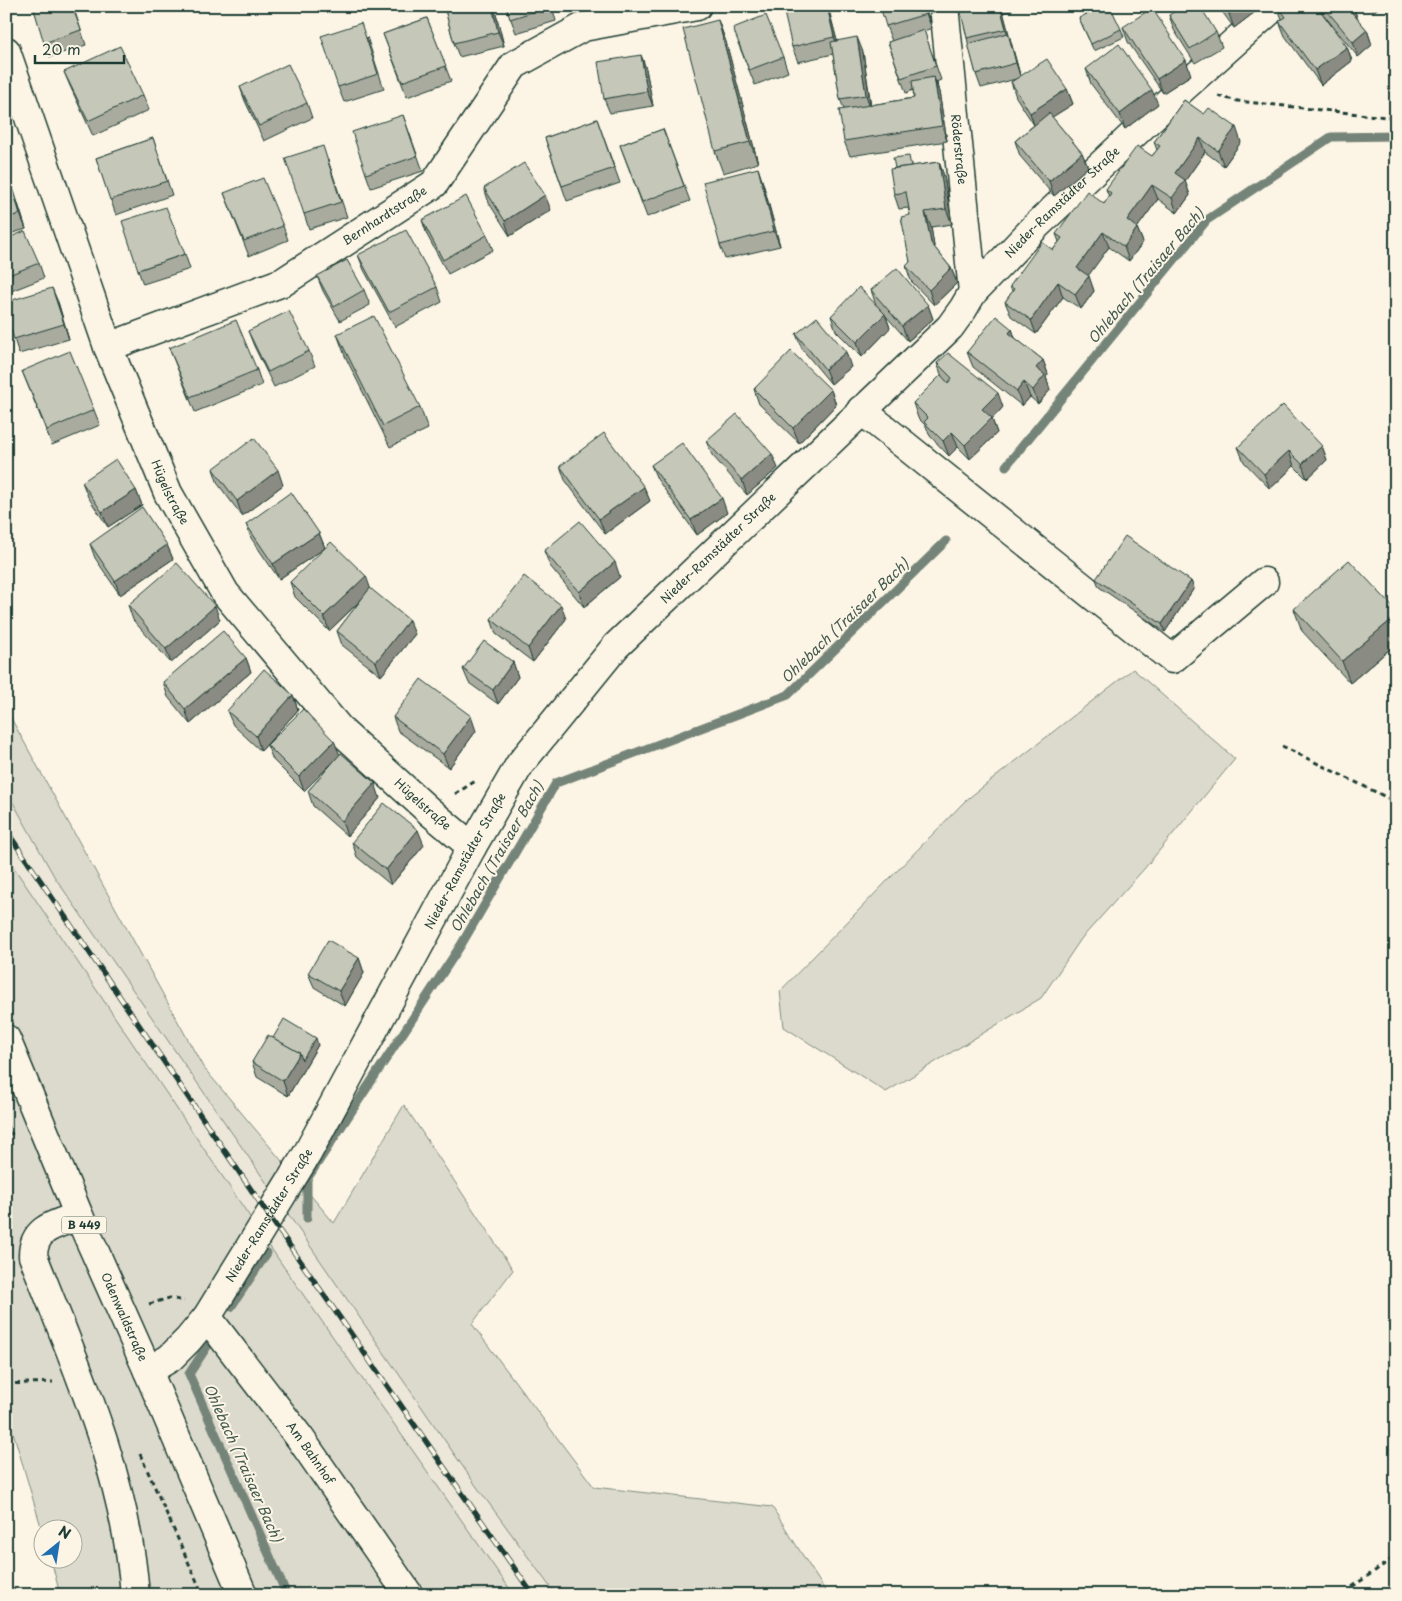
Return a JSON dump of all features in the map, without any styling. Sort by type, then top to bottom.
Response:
[{"type":"street","name":"Bernhardtstraße","points":[[108,347],[283,282],[434,184],[514,65],[583,27],[697,6]]},
{"type":"street","name":"Röderstraße","points":[[944,6],[973,292]]},
{"type":"street","name":"Nieder-Ramstädter Straße","points":[[148,1371],[170,1358],[188,1340],[199,1309],[307,1154],[472,847],[520,764],[616,646],[950,326],[964,309],[973,292],[1037,225],[1183,88],[1275,6]]},
{"type":"street","name":"Hügelstraße","points":[[6,51],[108,347],[168,493],[225,593],[342,732],[429,811],[472,847]]},
{"type":"street","points":[[861,410],[1172,658],[1264,582]]},
{"type":"street","name":"Odenwaldstraße","points":[[6,1039],[79,1216],[244,1595]]},
{"type":"street","points":[[79,1216],[49,1227],[39,1235],[33,1245],[33,1256],[103,1437],[124,1514],[133,1558],[135,1595]]},
{"type":"street","name":"Am Bahnhof","points":[[199,1309],[300,1438],[409,1595]]},
{"type":"path","points":[[1183,88],[1238,101],[1396,118]]},
{"type":"path","points":[[1282,746],[1396,802]]},
{"type":"path","points":[[142,1308],[148,1304],[170,1298],[199,1309]]},
{"type":"path","points":[[6,1384],[44,1383]]},
{"type":"path","points":[[139,1452],[204,1595]]},
{"type":"path","points":[[1348,1595],[1352,1587],[1396,1556]]},
{"type":"shaded area","points":[[1133,669],[1235,759],[1144,869],[1081,939],[1041,998],[886,1092],[784,1027],[780,991],[965,801]]},
{"type":"shaded area","points":[[6,709],[203,1067],[334,1223],[404,1105],[513,1270],[472,1324],[594,1487],[772,1507],[828,1595],[556,1595],[477,1487],[54,876],[6,790]]},
{"type":"shaded area","points":[[6,790],[54,876],[477,1487],[556,1595],[513,1595],[281,1263],[6,856]]},
{"type":"shaded area","points":[[6,856],[281,1263],[514,1595],[60,1595],[53,1568],[82,1568],[82,1518],[38,1518],[6,1408]]},
{"type":"building","points":[[33,6],[72,6],[81,30],[44,43]]},
{"type":"building","points":[[444,6],[492,6],[498,32],[454,43]]},
{"type":"building","points":[[506,6],[551,6],[510,19]]},
{"type":"building","points":[[792,6],[827,6],[834,37],[792,47],[783,8]]},
{"type":"building","points":[[880,6],[924,6],[926,14],[886,26]]},
{"type":"building","points":[[972,6],[1000,6],[1006,29],[967,38],[960,9]]},
{"type":"building","points":[[1102,6],[1110,6],[1121,29],[1091,44],[1079,18]]},
{"type":"building","points":[[1183,6],[1200,6],[1216,32],[1190,49],[1169,15]]},
{"type":"building","points":[[1223,6],[1239,6],[1229,14]]},
{"type":"building","points":[[1278,6],[1317,6],[1347,47],[1315,70],[1279,21],[1286,17]]},
{"type":"building","points":[[1323,6],[1353,6],[1349,9],[1367,30],[1353,42]]},
{"type":"building","points":[[1152,8],[1186,60],[1157,79],[1123,27]]},
{"type":"building","points":[[766,15],[783,57],[749,70],[733,28]]},
{"type":"building","points":[[427,18],[446,66],[402,82],[383,34]]},
{"type":"building","points":[[718,20],[750,142],[715,151],[683,29]]},
{"type":"building","points":[[361,23],[378,74],[338,87],[321,36]]},
{"type":"building","points":[[924,30],[936,66],[901,78],[888,42]]},
{"type":"building","points":[[1008,33],[1016,63],[976,74],[968,44]]},
{"type":"building","points":[[857,37],[866,95],[840,99],[831,42]]},
{"type":"building","points":[[1119,44],[1152,90],[1120,114],[1086,69]]},
{"type":"building","points":[[120,46],[143,95],[88,121],[64,72]]},
{"type":"building","points":[[641,55],[647,91],[604,99],[598,62]]},
{"type":"building","points":[[1047,59],[1067,89],[1030,113],[1011,82]]},
{"type":"building","points":[[288,64],[307,103],[259,126],[240,87]]},
{"type":"building","points":[[934,77],[942,126],[844,141],[839,110],[914,98],[912,81]]},
{"type":"building","points":[[1184,100],[1204,114],[1209,108],[1236,127],[1218,151],[1200,138],[1175,173],[1185,180],[1172,198],[1152,185],[1127,220],[1137,228],[1124,247],[1103,232],[1077,268],[1089,276],[1075,294],[1058,282],[1031,320],[1005,302],[1014,289],[1010,286],[1042,242],[1053,250],[1062,238],[1056,234],[1087,191],[1104,204],[1111,193],[1106,189],[1137,146],[1152,156],[1160,146],[1154,142]]},
{"type":"building","points":[[1049,113],[1082,153],[1049,181],[1015,141]]},
{"type":"building","points":[[403,115],[417,156],[366,174],[352,132]]},
{"type":"building","points":[[597,119],[614,168],[562,186],[545,138]]},
{"type":"building","points":[[663,129],[684,186],[642,202],[620,145]]},
{"type":"building","points":[[153,138],[167,181],[110,200],[96,158]]},
{"type":"building","points":[[323,146],[341,202],[304,214],[285,158]]},
{"type":"building","points":[[909,156],[911,166],[895,168],[893,158]]},
{"type":"building","points":[[939,162],[946,209],[925,212],[931,243],[951,268],[929,290],[906,266],[910,262],[901,217],[910,215],[906,192],[894,194],[890,169]]},
{"type":"building","points":[[524,163],[545,195],[505,221],[484,188]]},
{"type":"building","points":[[758,168],[774,231],[720,245],[703,182]]},
{"type":"building","points":[[6,173],[8,173],[20,214],[6,218]]},
{"type":"building","points":[[263,178],[283,226],[244,241],[224,193]]},
{"type":"building","points":[[466,196],[487,235],[443,260],[422,220]]},
{"type":"building","points":[[166,207],[185,254],[138,270],[122,221]]},
{"type":"building","points":[[406,230],[437,287],[389,312],[358,255]]},
{"type":"building","points":[[25,231],[39,263],[6,276],[6,239]]},
{"type":"building","points":[[347,260],[364,290],[334,307],[317,276]]},
{"type":"building","points":[[897,268],[928,305],[902,326],[871,290]]},
{"type":"building","points":[[859,287],[885,314],[857,342],[831,316]]},
{"type":"building","points":[[52,288],[64,324],[14,339],[6,314],[6,302]]},
{"type":"building","points":[[289,311],[309,351],[268,372],[248,331]]},
{"type":"building","points":[[374,316],[420,407],[383,426],[337,334]]},
{"type":"building","points":[[996,316],[1012,329],[1009,333],[1043,360],[1036,368],[1045,375],[1033,390],[1024,382],[1017,391],[967,352]]},
{"type":"building","points":[[817,317],[846,352],[825,369],[796,334]]},
{"type":"building","points":[[236,320],[257,370],[190,397],[169,348]]},
{"type":"building","points":[[70,351],[94,410],[47,430],[22,371]]},
{"type":"building","points":[[791,351],[831,390],[793,428],[754,389]]},
{"type":"building","points":[[948,353],[998,393],[982,409],[992,418],[965,445],[952,432],[943,441],[924,422],[928,418],[913,403],[941,375],[948,383],[952,378],[937,363]]},
{"type":"building","points":[[1283,405],[1322,446],[1302,464],[1289,451],[1264,474],[1238,447]]},
{"type":"building","points":[[737,414],[772,454],[742,480],[706,441]]},
{"type":"building","points":[[604,433],[644,487],[599,519],[560,466]]},
{"type":"building","points":[[254,438],[278,470],[237,501],[213,469]]},
{"type":"building","points":[[682,443],[722,498],[691,520],[651,465]]},
{"type":"building","points":[[116,459],[136,490],[102,512],[82,482]]},
{"type":"building","points":[[291,492],[319,533],[273,564],[246,524]]},
{"type":"building","points":[[142,507],[167,545],[115,581],[90,544]]},
{"type":"building","points":[[580,521],[615,562],[579,592],[544,551]]},
{"type":"building","points":[[1125,536],[1191,581],[1162,624],[1096,579]]},
{"type":"building","points":[[331,542],[366,576],[324,616],[290,582]]},
{"type":"building","points":[[1349,560],[1396,610],[1396,616],[1342,661],[1294,609]]},
{"type":"building","points":[[177,563],[215,606],[166,649],[128,605]]},
{"type":"building","points":[[524,576],[561,605],[528,648],[491,619]]},
{"type":"building","points":[[370,588],[409,620],[376,662],[337,631]]},
{"type":"building","points":[[223,631],[246,658],[185,709],[163,682]]},
{"type":"building","points":[[484,641],[513,662],[493,690],[463,669]]},
{"type":"building","points":[[264,669],[293,695],[256,736],[227,711]]},
{"type":"building","points":[[421,679],[471,716],[443,754],[393,717]]},
{"type":"building","points":[[303,709],[334,741],[299,777],[267,745]]},
{"type":"building","points":[[341,753],[375,783],[342,821],[308,791]]},
{"type":"building","points":[[384,803],[418,830],[386,870],[352,842]]},
{"type":"building","points":[[328,940],[359,958],[339,991],[308,973]]},
{"type":"building","points":[[284,1019],[316,1038],[302,1060],[300,1053],[273,1038]]},
{"type":"building","points":[[268,1035],[300,1053],[283,1081],[252,1062]]},
{"type":"waterway","name":"Ohlebach (Traisaer Bach)","points":[[1006,466],[1207,220],[1331,137],[1396,136]]},
{"type":"waterway","name":"Ohlebach (Traisaer Bach)","points":[[307,1218],[307,1179],[461,945],[556,783],[788,695],[946,541]]},
{"type":"waterway","name":"Ohlebach (Traisaer Bach)","points":[[231,1307],[267,1253]]},
{"type":"waterway","name":"Ohlebach (Traisaer Bach)","points":[[208,1345],[189,1374],[287,1595]]},
{"type":"railway","points":[[6,830],[278,1229],[533,1595]]}]
